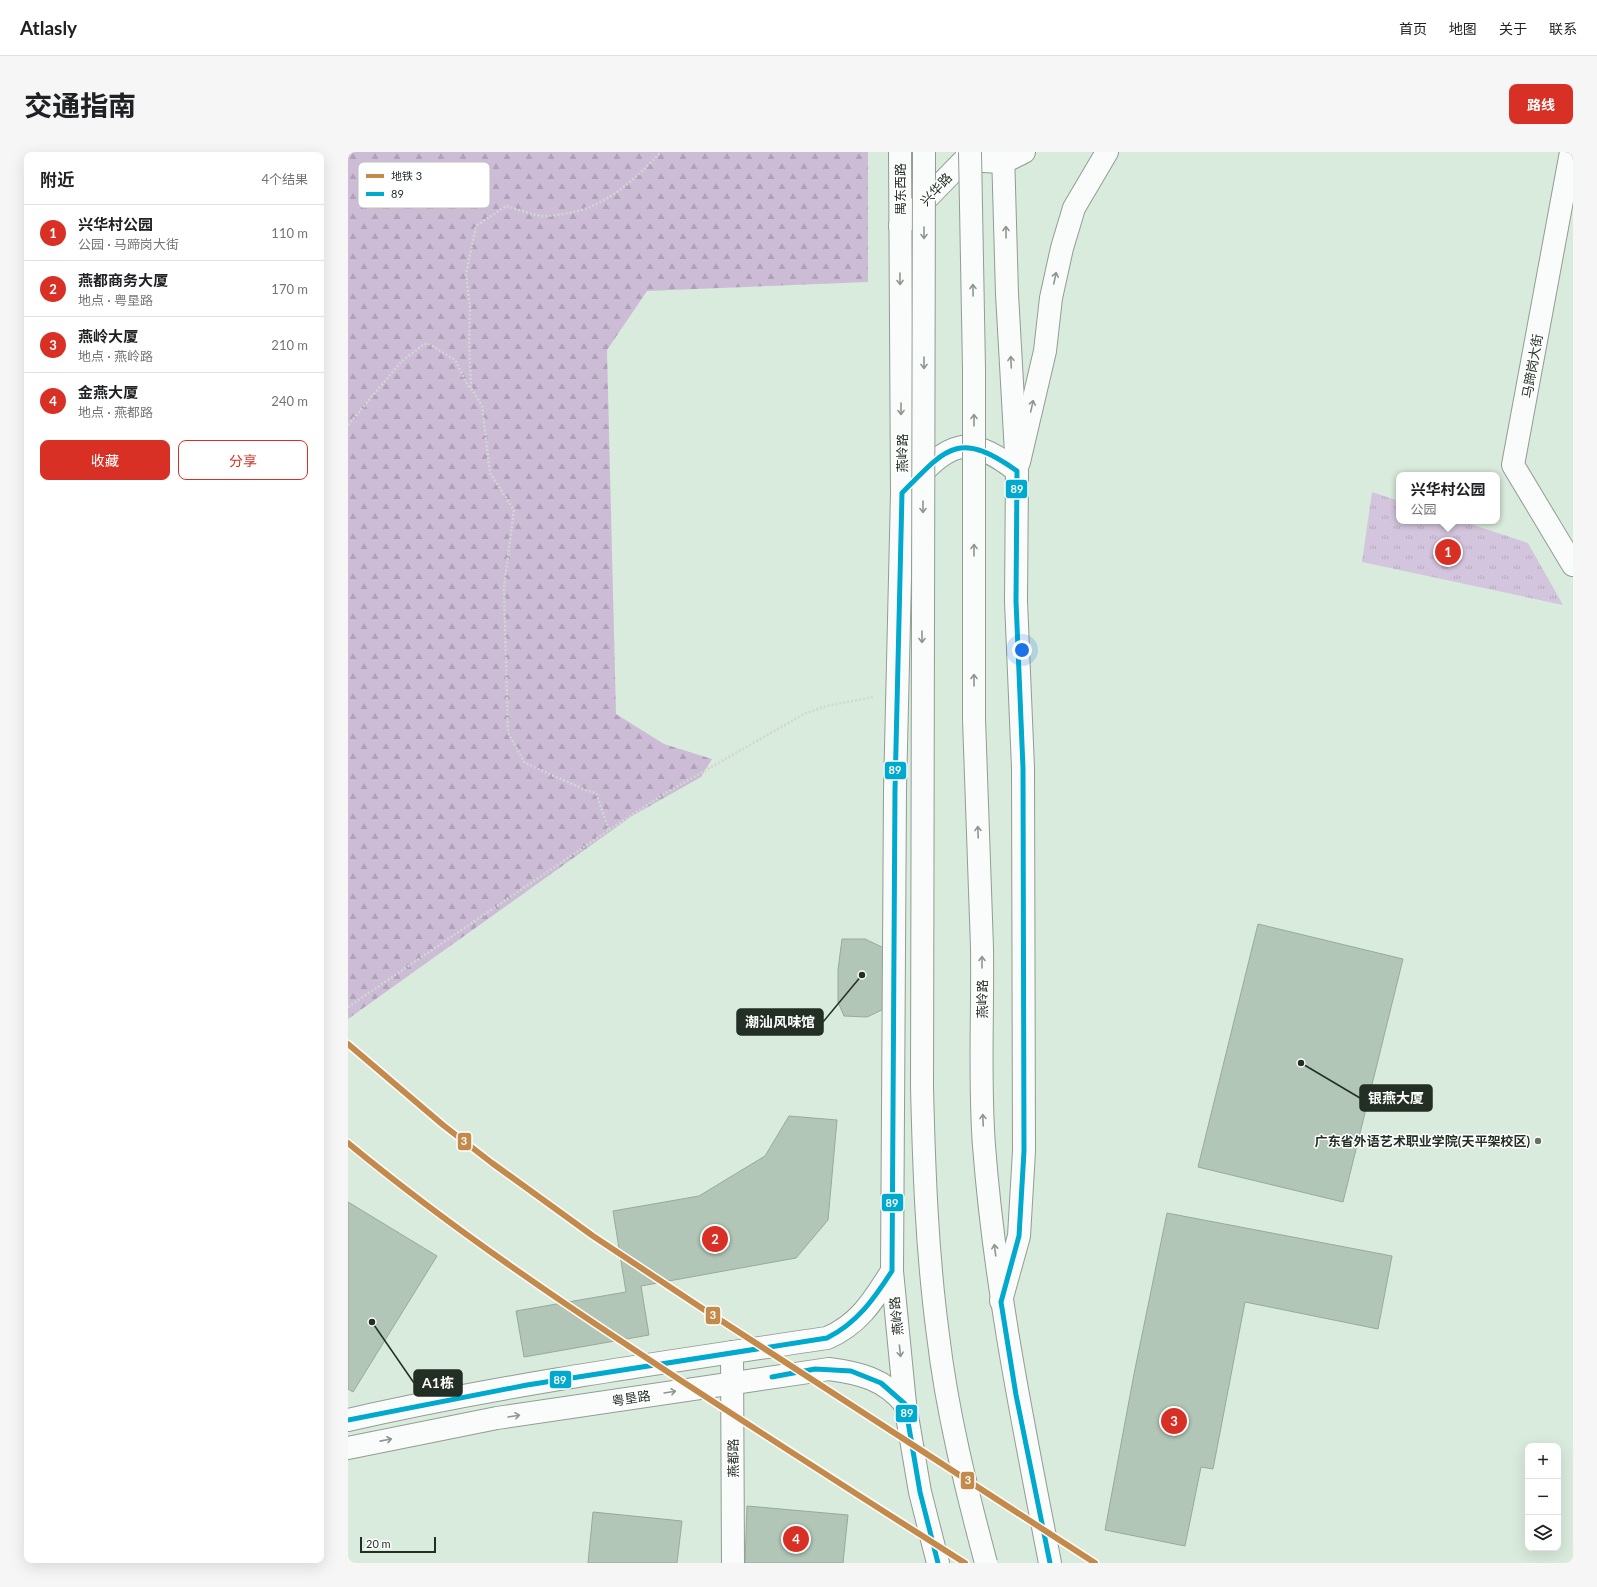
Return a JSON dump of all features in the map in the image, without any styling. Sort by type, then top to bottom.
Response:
[{"type":"main road","name":"禺东西路","points":[[900,152],[900,226]]},
{"type":"main road","points":[[924,152],[922,1087],[924,1181],[929,1254],[938,1336],[954,1430],[986,1563]]},
{"type":"main road","points":[[970,153],[982,161],[1024,152]]},
{"type":"main road","points":[[902,493],[932,463],[948,451],[961,447],[974,446],[989,452],[1016,471],[1045,351],[1051,298],[1062,248],[1074,208],[1107,152]]},
{"type":"main road","name":"马蹄岗大街","points":[[1571,152],[1513,465],[1573,565]]},
{"type":"main road","name":"兴华路","points":[[900,226],[970,153]]},
{"type":"main road","name":"燕岭路","points":[[970,153],[974,369],[974,719],[982,950],[981,1070],[984,1143],[1001,1302],[1016,1396],[1050,1563]]},
{"type":"main road","name":"燕岭路","points":[[1001,1302],[1019,1236],[1024,1151],[1023,768],[1016,601],[1016,471],[1007,294],[1003,157]]},
{"type":"main road","name":"燕岭路","points":[[900,226],[902,493],[897,694],[892,1270],[905,1404],[920,1492],[938,1563]]},
{"type":"main road","points":[[348,1420],[399,1409],[533,1385],[827,1338],[842,1331],[858,1318],[872,1301],[892,1270]]},
{"type":"main road","name":"燕都路","points":[[732,1352],[734,1518],[733,1563]]},
{"type":"main road","name":"粤垦路","points":[[348,1448],[497,1418],[829,1369],[860,1374],[877,1381],[890,1389],[905,1404]]},
{"type":"path","points":[[471,388],[469,345],[470,303],[466,274],[476,226],[506,206],[542,216],[577,212],[588,208],[613,196],[627,186],[661,152]]},
{"type":"path","points":[[348,425],[401,362],[424,344],[429,344],[455,360],[468,386],[471,388],[482,406],[490,473],[514,510],[504,587],[508,733],[525,763],[588,791],[596,793],[609,830]]},
{"type":"path","points":[[348,1007],[664,794],[804,714],[826,706],[858,699],[897,694]]},
{"type":"green space","points":[[348,152],[868,152],[868,282],[647,291],[607,350],[616,714],[664,744],[712,759],[701,777],[632,816],[348,1019]]},
{"type":"green space","points":[[1372,492],[1396,500],[1396,524],[1470,524],[1528,543],[1563,605],[1362,562]]},
{"type":"building","points":[[1258,924],[1403,959],[1343,1202],[1198,1167]]},
{"type":"building","points":[[842,939],[865,939],[886,949],[886,1008],[867,1017],[844,1016],[838,1002],[838,970]]},
{"type":"building","points":[[789,1116],[837,1120],[828,1220],[796,1258],[641,1286],[649,1335],[524,1357],[516,1311],[626,1292],[613,1211],[699,1196],[765,1156]]},
{"type":"building","points":[[348,1202],[437,1256],[353,1392],[348,1389]]},
{"type":"building","points":[[1167,1213],[1392,1256],[1378,1329],[1245,1302],[1213,1469],[1201,1467],[1185,1546],[1105,1530],[1134,1374]]},
{"type":"building","points":[[747,1506],[848,1515],[843,1563],[745,1563]]},
{"type":"building","points":[[593,1512],[682,1521],[677,1563],[588,1563]]},
{"type":"metro line","name":"3","points":[[348,1044],[443,1125],[492,1163],[593,1236],[1095,1563]]},
{"type":"metro line","name":"3","points":[[348,1143],[414,1196],[551,1294],[750,1425],[965,1563]]},
{"type":"transit line","name":"89","points":[[348,1420],[527,1385],[827,1338],[838,1332],[856,1318],[871,1301],[892,1271],[895,790],[902,493],[931,464],[943,455],[955,449],[967,448],[981,451],[997,458],[1017,471],[1016,601],[1023,768],[1024,1151],[1019,1236],[1001,1302],[1016,1395],[1050,1563]]},
{"type":"transit line","name":"89","points":[[772,1377],[815,1369],[851,1371],[881,1383],[905,1404],[920,1492],[938,1563]]},
{"type":"place","name":"兴华村公园","points":[[1448,552]]},
{"type":"place","name":"潮汕风味馆","points":[[862,975]]},
{"type":"place","name":"银燕大厦","points":[[1301,1063]]},
{"type":"place","name":"广东省外语艺术职业学院(天平架校区)","points":[[1538,1141]]},
{"type":"place","name":"燕都商务大厦","points":[[715,1239]]},
{"type":"place","name":"A1栋","points":[[372,1322]]},
{"type":"place","name":"燕岭大厦","points":[[1174,1421]]},
{"type":"place","name":"金燕大厦","points":[[796,1539]]}]
